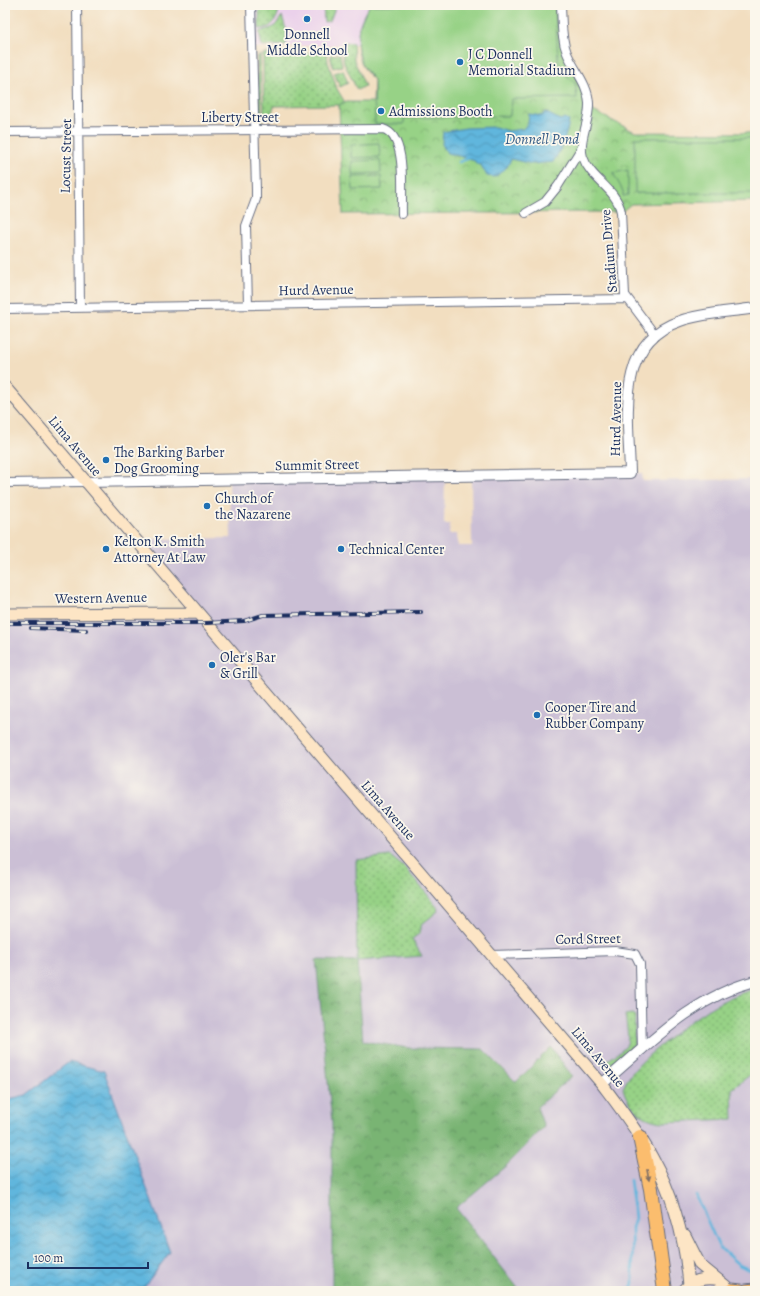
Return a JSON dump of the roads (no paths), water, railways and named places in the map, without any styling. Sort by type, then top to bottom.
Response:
[{"type":"highway","points":[[640,1137],[651,1189],[665,1291]]},
{"type":"highway","points":[[746,1291],[755,1290]]},
{"type":"main road","name":"Lima Avenue","points":[[5,387],[602,1084],[640,1137],[661,1174],[679,1226],[687,1261],[686,1288]]},
{"type":"main road","name":"Western Avenue","points":[[5,614],[198,612]]},
{"type":"main road","points":[[679,1226],[688,1240],[700,1265],[716,1279],[735,1291]]},
{"type":"main road","points":[[686,1288],[702,1279],[716,1279]]},
{"type":"street","name":"Locust Street","points":[[77,5],[80,308]]},
{"type":"street","points":[[248,305],[246,232],[256,199],[251,5]]},
{"type":"street","name":"Stadium Drive","points":[[561,5],[564,45],[585,87],[589,99],[588,117],[582,146],[583,157],[588,167],[615,198],[620,210],[623,291],[627,299],[655,335]]},
{"type":"street","name":"Liberty Street","points":[[5,132],[370,128],[389,131],[399,147],[402,214]]},
{"type":"street","points":[[526,213],[545,202],[558,186],[582,146]]},
{"type":"street","name":"Hurd Avenue","points":[[5,309],[627,299]]},
{"type":"street","name":"Hurd Avenue","points":[[630,473],[629,396],[631,372],[640,351],[655,335],[670,325],[680,321],[755,308]]},
{"type":"street","name":"Summit Street","points":[[5,482],[630,473]]},
{"type":"street","name":"Cord Street","points":[[492,955],[613,952],[635,954],[640,964],[642,1050]]},
{"type":"street","points":[[602,1084],[674,1022],[709,998],[724,991],[755,981]]},
{"type":"water","name":"Donnell Pond","points":[[545,112],[560,120],[565,118],[569,121],[563,142],[553,162],[532,164],[511,159],[507,167],[495,177],[487,176],[481,165],[476,164],[475,161],[447,153],[442,144],[443,132],[466,128],[495,127],[508,131],[523,129],[528,123],[529,114],[542,116]]},
{"type":"water","points":[[69,1062],[104,1071],[170,1252],[141,1291],[5,1291],[5,1100],[26,1095]]},
{"type":"waterway","points":[[459,162],[467,159]]},
{"type":"waterway","points":[[630,1180],[635,1218],[632,1228],[633,1283],[630,1291]]},
{"type":"waterway","points":[[696,1195],[719,1247],[739,1265],[755,1272]]},
{"type":"railway","points":[[5,623],[207,623],[244,621],[263,615],[421,612]]},
{"type":"railway","points":[[31,628],[86,630]]},
{"type":"place","name":"Donnell Middle School","points":[[307,19]]},
{"type":"place","name":"J C Donnell Memorial Stadium","points":[[460,62]]},
{"type":"place","name":"Admissions Booth","points":[[381,111]]},
{"type":"place","name":"The Barking Barber Dog Grooming","points":[[106,460]]},
{"type":"place","name":"Church of the Nazarene","points":[[207,506]]},
{"type":"place","name":"Kelton K. Smith Attorney At Law","points":[[106,549]]},
{"type":"place","name":"Technical Center","points":[[341,549]]},
{"type":"place","name":"Oler's Bar & Grill","points":[[212,665]]},
{"type":"place","name":"Cooper Tire and Rubber Company","points":[[537,715]]}]
